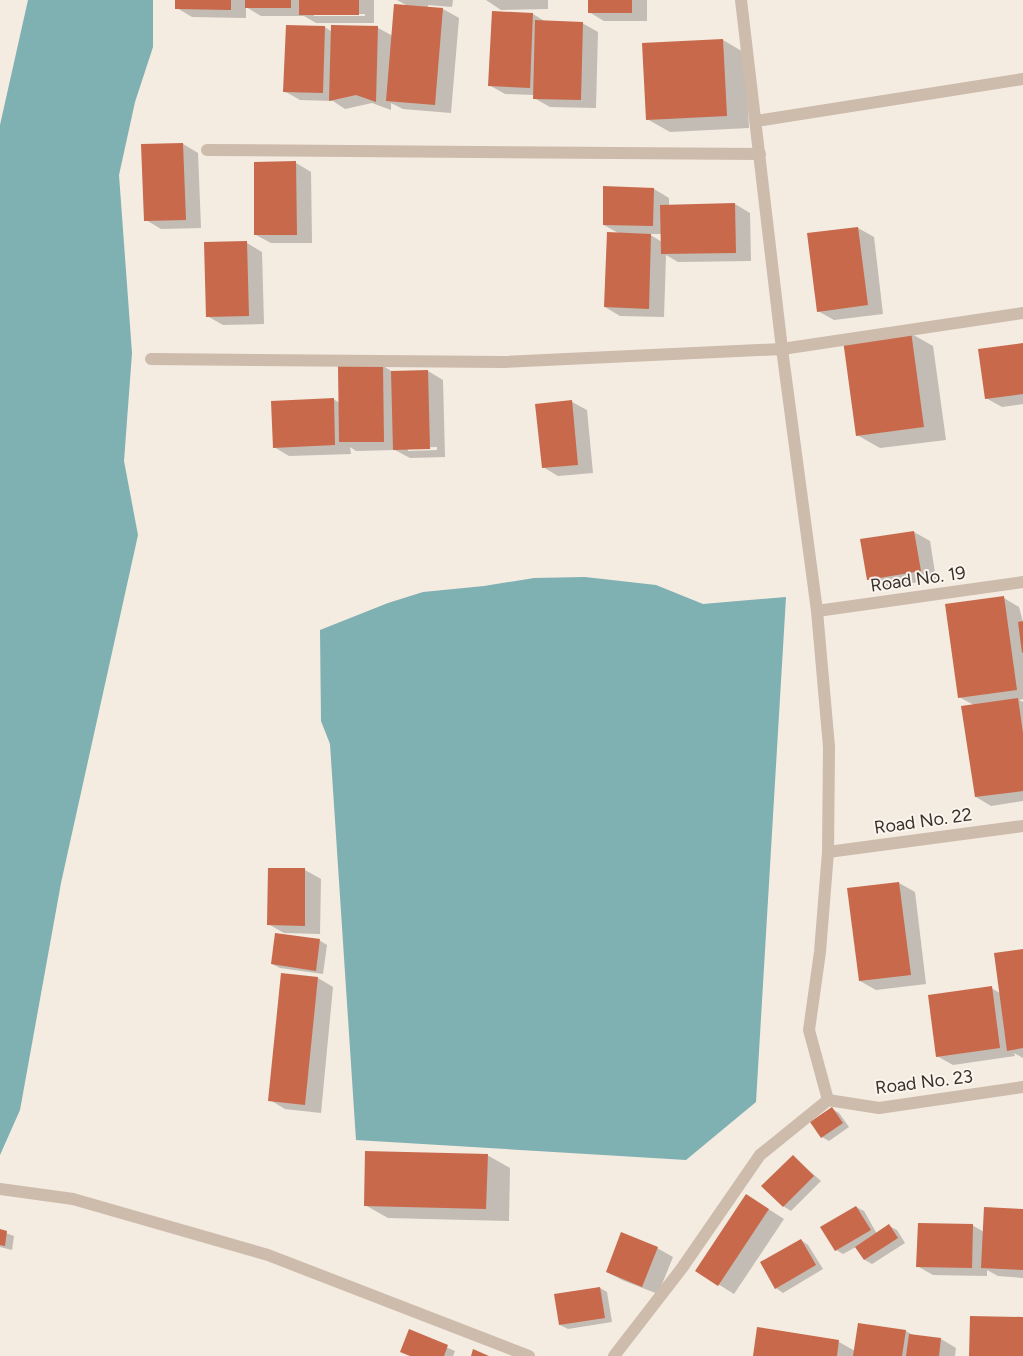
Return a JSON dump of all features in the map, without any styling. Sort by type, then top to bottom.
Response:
[{"type":"street","points":[[614,1356],[682,1268],[760,1155],[828,1100],[809,1030],[820,952],[828,852],[829,747],[817,611],[782,349],[741,0]]},
{"type":"street","points":[[756,121],[1023,79]]},
{"type":"street","points":[[207,150],[760,154]]},
{"type":"street","points":[[151,359],[504,362],[782,349],[1023,313]]},
{"type":"street","name":"Road No. 19","points":[[817,611],[1023,582]]},
{"type":"street","name":"Road No. 22","points":[[828,852],[1023,826]]},
{"type":"street","name":"Road No. 23","points":[[828,1100],[880,1108],[1023,1087]]},
{"type":"street","points":[[0,1189],[74,1199],[268,1254],[529,1356]]},
{"type":"water","points":[[28,0],[153,0],[153,47],[135,102],[119,175],[132,353],[124,461],[138,535],[61,883],[20,1110],[0,1155],[0,125]]},
{"type":"water","points":[[585,577],[656,585],[703,604],[786,597],[756,1102],[686,1160],[356,1140],[330,744],[321,721],[320,630],[388,603],[423,592],[484,586],[534,578]]},
{"type":"building","points":[[175,0],[231,0],[231,10],[175,9]]},
{"type":"building","points":[[245,0],[291,0],[291,8],[245,8]]},
{"type":"building","points":[[299,0],[359,0],[359,15],[299,15]]},
{"type":"building","points":[[588,0],[632,0],[632,13],[588,13]]},
{"type":"building","points":[[394,4],[443,8],[435,105],[386,101]]},
{"type":"building","points":[[492,11],[533,13],[530,88],[488,86]]},
{"type":"building","points":[[535,20],[583,22],[581,100],[533,99]]},
{"type":"building","points":[[286,25],[325,26],[323,93],[283,92]]},
{"type":"building","points":[[331,25],[378,26],[376,102],[356,95],[329,101]]},
{"type":"building","points":[[723,39],[727,116],[646,120],[642,43]]},
{"type":"building","points":[[183,143],[186,220],[144,221],[141,144]]},
{"type":"building","points":[[296,161],[297,235],[254,235],[254,162]]},
{"type":"building","points":[[603,186],[654,188],[653,226],[603,225]]},
{"type":"building","points":[[735,203],[736,253],[661,254],[660,205]]},
{"type":"building","points":[[858,227],[868,305],[817,312],[807,233]]},
{"type":"building","points":[[607,232],[651,234],[649,309],[604,307]]},
{"type":"building","points":[[247,241],[249,316],[206,317],[204,242]]},
{"type":"building","points":[[911,331],[924,427],[856,436],[843,340]]},
{"type":"building","points":[[1023,343],[1023,394],[985,399],[978,349]]},
{"type":"building","points":[[338,365],[383,365],[384,442],[339,442]]},
{"type":"building","points":[[428,370],[430,449],[393,450],[391,371]]},
{"type":"building","points":[[334,398],[335,445],[273,448],[271,401]]},
{"type":"building","points":[[572,400],[578,465],[542,468],[535,404]]},
{"type":"building","points":[[914,531],[921,571],[867,580],[860,539]]},
{"type":"building","points":[[1004,596],[1017,690],[958,698],[945,604]]},
{"type":"building","points":[[1023,621],[1023,652],[1022,653],[1018,622]]},
{"type":"building","points":[[1018,698],[1023,733],[1023,791],[975,797],[961,706]]},
{"type":"building","points":[[268,868],[305,868],[305,926],[267,925]]},
{"type":"building","points":[[899,882],[911,975],[859,981],[847,888]]},
{"type":"building","points":[[275,933],[320,939],[316,971],[271,964]]},
{"type":"building","points":[[1023,949],[1023,1048],[1007,1051],[994,953]]},
{"type":"building","points":[[281,973],[318,977],[305,1105],[268,1101]]},
{"type":"building","points":[[992,986],[1000,1048],[936,1057],[928,995]]},
{"type":"building","points":[[832,1107],[843,1123],[821,1138],[810,1122]]},
{"type":"building","points":[[365,1151],[488,1154],[486,1209],[364,1206]]},
{"type":"building","points":[[793,1155],[814,1176],[783,1207],[761,1186]]},
{"type":"building","points":[[746,1194],[769,1209],[718,1286],[695,1271]]},
{"type":"building","points":[[856,1206],[871,1230],[835,1251],[820,1227]]},
{"type":"building","points":[[984,1207],[1023,1209],[1023,1270],[981,1268]]},
{"type":"building","points":[[918,1223],[973,1224],[972,1268],[916,1267]]},
{"type":"building","points":[[889,1224],[898,1238],[864,1260],[855,1247]]},
{"type":"building","points":[[0,1229],[7,1231],[5,1246],[0,1245]]},
{"type":"building","points":[[621,1232],[658,1247],[642,1287],[606,1272]]},
{"type":"building","points":[[801,1239],[816,1265],[775,1289],[760,1262]]},
{"type":"building","points":[[600,1287],[605,1318],[559,1325],[554,1294]]},
{"type":"building","points":[[970,1316],[1023,1317],[1023,1356],[969,1356]]},
{"type":"building","points":[[858,1323],[906,1330],[902,1356],[853,1356]]},
{"type":"building","points":[[757,1327],[839,1340],[837,1356],[753,1356]]},
{"type":"building","points":[[409,1329],[448,1345],[444,1356],[410,1356],[400,1352]]},
{"type":"building","points":[[909,1334],[941,1338],[939,1356],[906,1356]]},
{"type":"building","points":[[473,1349],[489,1356],[471,1356]]}]
